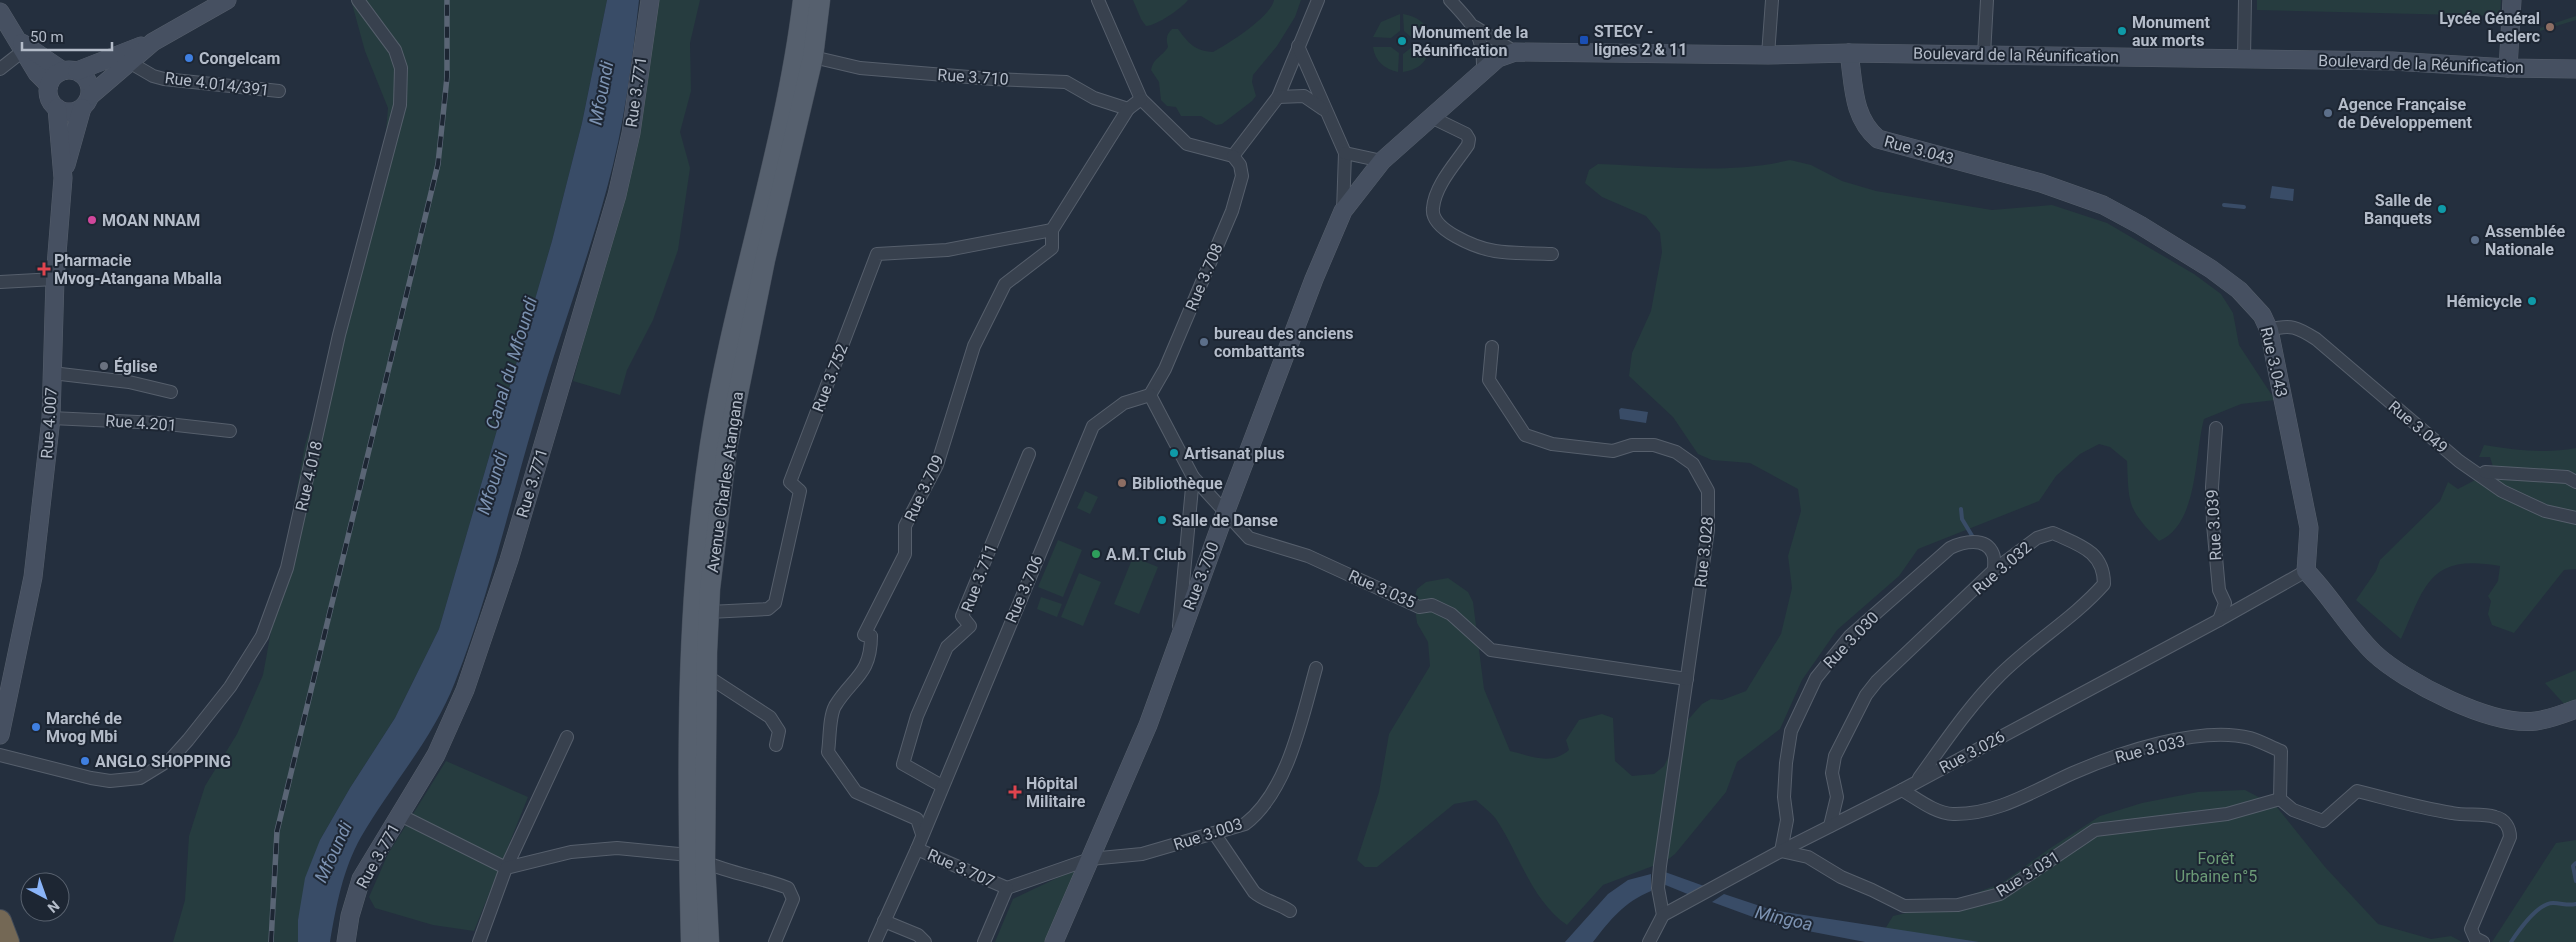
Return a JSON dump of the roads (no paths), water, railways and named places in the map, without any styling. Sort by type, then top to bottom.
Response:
[{"type":"highway","points":[[0,921],[8,942]]},
{"type":"main road","points":[[153,42],[52,78],[49,85],[49,98],[57,108],[69,112],[86,102],[153,42],[227,0]]},
{"type":"main road","name":"Rue 3.771","points":[[346,942],[350,916],[361,879],[436,755],[465,690],[512,550],[617,195],[631,132],[650,0]]},
{"type":"main road","name":"Avenue Charles Atangana","points":[[709,942],[697,858],[691,640],[694,586],[710,444],[749,255],[797,53],[803,0]]},
{"type":"main road","name":"Avenue Charles Atangana","points":[[691,942],[709,612],[727,448],[765,260],[813,57],[820,0]]},
{"type":"main road","points":[[2508,68],[2512,0]]},
{"type":"main road","points":[[0,12],[40,77],[49,85]]},
{"type":"main road","points":[[20,46],[88,81],[86,102],[63,178]]},
{"type":"main road","name":"Boulevard de la Réunification","points":[[1515,52],[1768,55],[1849,53],[2244,58],[2392,61],[2508,68],[2576,68]]},
{"type":"main road","name":"Rue 3.700","points":[[1054,942],[1148,725],[1225,513],[1318,270],[1343,211],[1382,161],[1483,69],[1498,58],[1515,52]]},
{"type":"main road","name":"Rue 3.043","points":[[1849,53],[1859,116],[1867,129],[1878,139],[2041,183],[2103,206],[2164,240],[2239,290],[2262,315],[2269,330],[2309,528],[2306,571]]},
{"type":"main road","name":"Rue 4.007","points":[[0,735],[33,577],[51,418],[55,278],[63,178],[57,108]]},
{"type":"main road","points":[[2306,571],[2325,590],[2347,624],[2393,669],[2413,682],[2464,706],[2519,721],[2535,721],[2559,716],[2576,709]]},
{"type":"street","name":"Rue 4.018","points":[[0,755],[91,778],[110,781],[140,778],[171,760],[230,687],[262,636],[288,568],[339,336],[400,105],[402,68],[396,50],[358,0]]},
{"type":"street","points":[[1098,0],[1141,99],[1187,144],[1233,156],[1278,97],[1318,0]]},
{"type":"street","points":[[1450,0],[1475,27],[1515,52]]},
{"type":"street","points":[[1768,55],[1772,0]]},
{"type":"street","points":[[1984,55],[1987,0]]},
{"type":"street","points":[[2244,58],[2246,0]]},
{"type":"street","points":[[1475,27],[1484,52],[1483,69]]},
{"type":"street","points":[[0,69],[20,46]]},
{"type":"street","points":[[1298,46],[1345,153],[1343,211]]},
{"type":"street","name":"Rue 3.710","points":[[813,57],[860,68],[993,80],[1066,82],[1094,98],[1128,109]]},
{"type":"street","name":"Rue 4.014/391","points":[[129,62],[153,76],[164,79],[279,91]]},
{"type":"street","points":[[1278,97],[1304,96],[1326,111]]},
{"type":"street","name":"Rue 3.709","points":[[922,834],[917,819],[856,792],[828,752],[835,707],[857,680],[871,653],[871,636],[864,635],[905,554],[905,526],[937,465],[974,346],[1004,284],[1052,248],[1052,230],[1128,109],[1141,99]]},
{"type":"street","points":[[1431,117],[1466,134],[1469,139],[1468,145],[1435,198],[1432,210],[1437,220],[1446,230],[1480,247],[1495,251],[1552,254]]},
{"type":"street","points":[[1345,153],[1382,161]]},
{"type":"street","name":"Rue 3.708","points":[[1150,395],[1165,369],[1232,211],[1242,176],[1240,165],[1233,156]]},
{"type":"street","name":"Rue 3.752","points":[[709,612],[768,609],[775,603],[800,491],[790,482],[877,254],[947,250],[1052,230]]},
{"type":"street","points":[[0,282],[55,278]]},
{"type":"street","name":"Rue 3.049","points":[[2269,330],[2285,326],[2299,329],[2316,340],[2459,460],[2502,491],[2546,511],[2576,518]]},
{"type":"street","name":"Rue 3.028","points":[[1492,347],[1489,380],[1525,435],[1552,444],[1613,450],[1632,446],[1654,445],[1676,452],[1693,464],[1708,492],[1708,530],[1660,866],[1658,888],[1663,915]]},
{"type":"street","points":[[52,373],[120,381],[171,392]]},
{"type":"street","points":[[1150,395],[1193,477],[1225,513]]},
{"type":"street","name":"Rue 3.706","points":[[875,942],[917,849],[1093,426],[1124,403],[1150,395]]},
{"type":"street","name":"Rue 4.201","points":[[51,418],[159,423],[230,431]]},
{"type":"street","name":"Rue 3.039","points":[[2216,428],[2212,487],[2213,524],[2219,590],[2225,603],[2219,620]]},
{"type":"street","name":"Rue 3.711","points":[[942,786],[903,764],[917,716],[947,647],[970,626],[962,616],[1029,454]]},
{"type":"street","points":[[2485,472],[2567,478],[2576,482]]},
{"type":"street","points":[[1178,639],[1193,477]]},
{"type":"street","name":"Rue 3.035","points":[[1225,513],[1249,538],[1308,556],[1419,608],[1432,605],[1451,614],[1491,650],[1687,678]]},
{"type":"street","name":"Rue 3.032","points":[[1830,826],[1836,797],[1832,773],[1835,756],[1866,695],[1877,681],[1994,570],[2038,538],[2053,533],[2083,548],[2098,559],[2104,573],[2104,584],[2088,602],[2001,674],[1972,704],[1916,782]]},
{"type":"street","name":"Rue 3.030","points":[[1781,851],[1787,820],[1784,797],[1786,763],[1792,731],[1801,706],[1816,678],[1850,636],[1950,548],[1962,542],[1972,542],[1987,546],[1993,554],[1994,570]]},
{"type":"street","name":"Rue 3.026","points":[[1663,915],[1692,901],[1781,851],[1902,790],[2219,620],[2306,571]]},
{"type":"street","name":"Rue 3.003","points":[[1090,859],[1142,854],[1245,824],[1256,816],[1283,775],[1316,668]]},
{"type":"street","points":[[706,676],[770,717],[779,731],[776,745]]},
{"type":"street","name":"Rue 3.033","points":[[1902,790],[1944,813],[1978,812],[2020,799],[2074,772],[2120,755],[2176,739],[2221,736],[2249,738],[2281,750],[2280,799]]},
{"type":"street","points":[[479,942],[506,868],[567,737]]},
{"type":"street","points":[[2280,799],[2293,810],[2323,821],[2357,791],[2423,809],[2462,815],[2496,816],[2502,820],[2507,825],[2510,837],[2471,929],[2475,938],[2484,942]]},
{"type":"street","name":"Rue 3.031","points":[[1781,851],[1808,857],[1841,877],[1904,906],[1958,905],[2000,894],[2095,830],[2227,814],[2280,799]]},
{"type":"street","points":[[400,815],[506,868],[571,852],[617,848],[697,858],[729,873],[766,880],[788,888],[793,900],[775,942]]},
{"type":"street","points":[[1214,833],[1254,892],[1261,898],[1277,902],[1290,911]]},
{"type":"street","name":"Rue 3.707","points":[[917,849],[1007,888],[1090,859]]},
{"type":"street","points":[[984,942],[1007,888]]},
{"type":"street","points":[[1648,942],[1663,915]]},
{"type":"street","points":[[884,921],[918,935],[925,942]]},
{"type":"water","name":"Mfoundi","points":[[607,0],[639,0],[618,142],[599,217],[525,451],[478,617],[446,703],[424,742],[361,837],[349,862],[341,888],[330,942],[298,942],[298,920],[305,878],[320,840],[350,788],[395,718],[439,629],[552,241],[582,123]]},
{"type":"water","points":[[2272,186],[2294,189],[2293,201],[2270,198]]},
{"type":"water","points":[[1621,408],[1648,412],[1646,423],[1620,419],[1619,410]]},
{"type":"water","points":[[1665,872],[1704,886],[1690,895],[1663,884]]},
{"type":"water","points":[[1651,874],[1651,891],[1641,895],[1625,906],[1593,942],[1565,942],[1608,894],[1628,880]]},
{"type":"water","name":"Mingoa","points":[[1724,894],[1772,910],[1979,942],[1865,942],[1772,924],[1712,902]]},
{"type":"waterway","points":[[2224,205],[2244,207]]},
{"type":"waterway","points":[[1961,509],[1962,519],[1974,539]]},
{"type":"waterway","points":[[2576,863],[2573,866],[2576,881]]},
{"type":"waterway","points":[[2511,942],[2529,918],[2541,907],[2553,903],[2576,904]]},
{"type":"railway","points":[[271,942],[277,831],[438,164],[447,77],[447,0]]},
{"type":"place","name":"Lycée Général Leclerc","points":[[2550,27]]},
{"type":"place","name":"Monument aux morts","points":[[2122,31]]},
{"type":"place","name":"STECY - lignes 2 & 11","points":[[1584,40]]},
{"type":"place","name":"Monument de la Réunification","points":[[1402,41]]},
{"type":"place","name":"Congelcam","points":[[189,58]]},
{"type":"place","name":"Agence Française de Développement","points":[[2328,113]]},
{"type":"place","name":"Salle de Banquets","points":[[2442,209]]},
{"type":"place","name":"MOAN NNAM","points":[[92,220]]},
{"type":"place","name":"Assemblée Nationale","points":[[2475,240]]},
{"type":"place","name":"Pharmacie Mvog-Atangana Mballa","points":[[44,269]]},
{"type":"place","name":"Hémicycle","points":[[2532,301]]},
{"type":"place","name":"bureau des anciens combattants","points":[[1204,342]]},
{"type":"place","name":"Église","points":[[104,366]]},
{"type":"place","name":"Artisanat plus","points":[[1174,453]]},
{"type":"place","name":"Bibliothèque","points":[[1122,483]]},
{"type":"place","name":"Salle de Danse","points":[[1162,520]]},
{"type":"place","name":"A.M.T Club","points":[[1096,554]]},
{"type":"place","name":"Marché de Mvog Mbi","points":[[36,727]]},
{"type":"place","name":"ANGLO SHOPPING","points":[[85,761]]},
{"type":"place","name":"Hôpital Militaire","points":[[1015,792]]},
{"type":"water label","name":"Canal du Mfoundi","points":[[511,363]]},
{"type":"park label","name":"Forêt Urbaine n°5","points":[[2216,867]]}]
